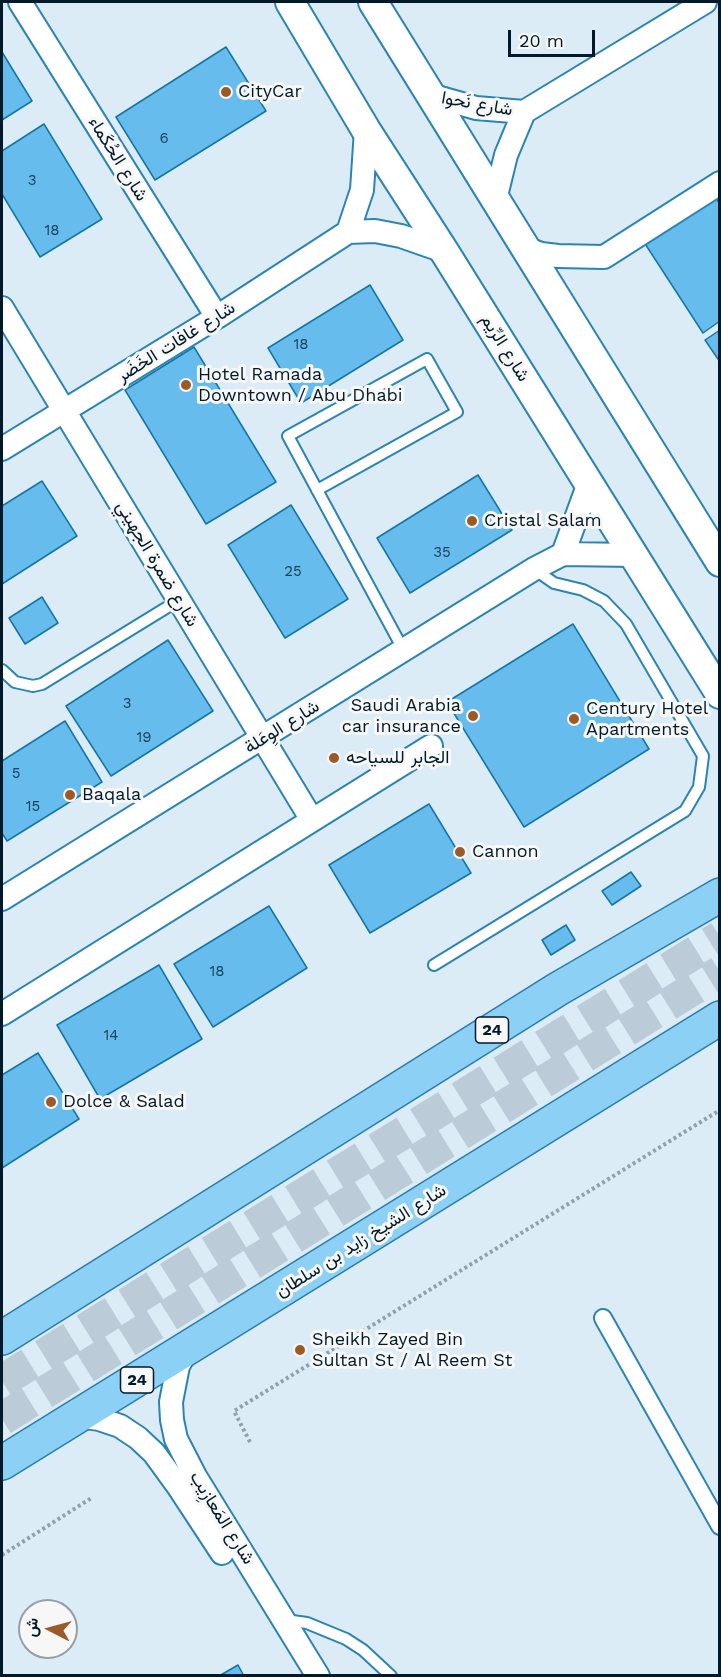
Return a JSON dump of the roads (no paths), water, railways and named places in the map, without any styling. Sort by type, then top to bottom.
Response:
[{"type":"main road","name":"24","points":[[2,1338],[558,989],[720,895]]},
{"type":"main road","name":"شارع الشيخ زايد بن سلطان","points":[[2,1463],[720,1018]]},
{"type":"street","name":"شارع الحُكَماء","points":[[20,2],[217,317]]},
{"type":"street","name":"شارع الرِّيم","points":[[290,2],[366,130],[720,694]]},
{"type":"street","name":"شارع نَحوا","points":[[495,200],[506,155],[524,112],[705,2]]},
{"type":"street","points":[[378,5],[430,95],[720,561]]},
{"type":"street","name":"شارع نَحوا","points":[[430,95],[477,108],[524,112]]},
{"type":"street","points":[[366,130],[362,190],[348,232],[375,231],[401,236],[444,251]]},
{"type":"street","points":[[525,248],[541,254],[604,258],[720,183]]},
{"type":"street","name":"شارع غافات الخَضَر","points":[[2,449],[217,317],[348,232]]},
{"type":"street","name":"شارع ضمرة الجهيني","points":[[2,308],[312,820]]},
{"type":"street","points":[[563,554],[589,483]]},
{"type":"street","name":"شارع الوِعَلة","points":[[2,900],[534,569],[563,554],[634,555]]},
{"type":"street","points":[[2,1014],[431,746]]},
{"type":"street","points":[[603,1318],[720,1526]]},
{"type":"street","name":"شارع المَعازِيب","points":[[187,1350],[178,1366],[171,1402],[176,1438],[195,1476],[318,1676]]},
{"type":"street","name":"شارع المَعازِيب","points":[[78,1416],[99,1419],[120,1426],[146,1445],[178,1486],[222,1553]]},
{"type":"lane","points":[[317,490],[457,412],[427,359],[288,436],[317,490],[404,651]]},
{"type":"lane","points":[[434,965],[685,811],[699,787],[703,756],[626,624],[604,601],[583,590],[554,583],[534,569]]},
{"type":"lane","points":[[2,670],[15,682],[33,686],[42,684],[179,600]]},
{"type":"lane","points":[[285,1620],[307,1623],[346,1639],[363,1650],[391,1676]]},
{"type":"tunnel","points":[[2,1381],[720,937]]},
{"type":"tunnel","points":[[2,1419],[720,972]]},
{"type":"place","name":"CityCar","points":[[226,92]]},
{"type":"place","name":"Hotel Ramada Downtown / Abu Dhabi","points":[[186,385]]},
{"type":"place","name":"Cristal Salam","points":[[472,521]]},
{"type":"place","name":"Saudi Arabia car insurance","points":[[473,716]]},
{"type":"place","name":"Century Hotel Apartments","points":[[574,719]]},
{"type":"place","name":"الجابر للسياحه","points":[[334,758]]},
{"type":"place","name":"Baqala","points":[[70,795]]},
{"type":"place","name":"Cannon","points":[[460,852]]},
{"type":"place","name":"Dolce & Salad","points":[[51,1102]]},
{"type":"place","name":"Sheikh Zayed Bin Sultan St / Al Reem St","points":[[300,1350]]}]
